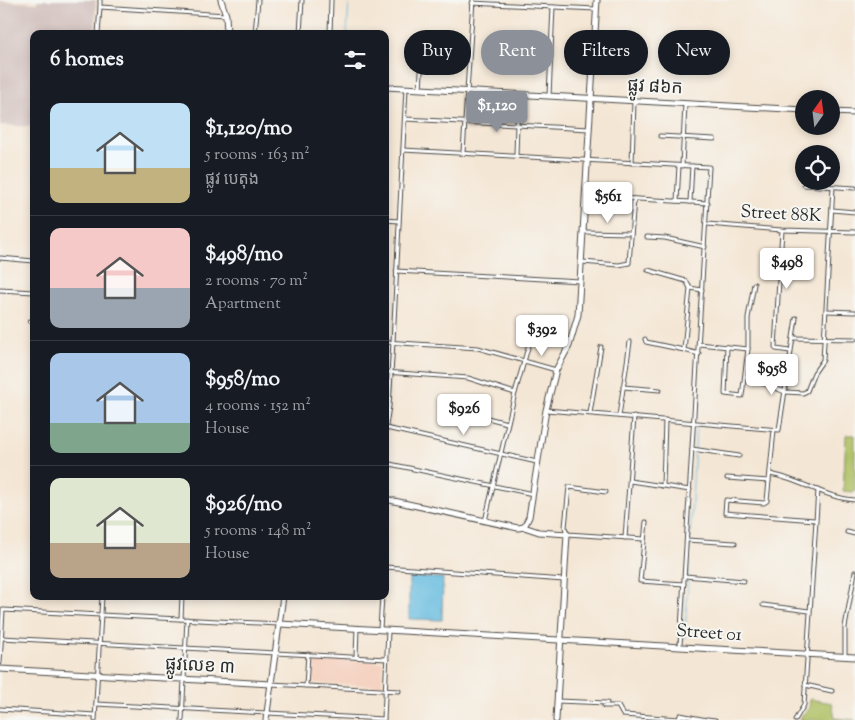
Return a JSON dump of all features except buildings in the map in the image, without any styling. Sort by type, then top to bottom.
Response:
[{"type":"street","points":[[98,30],[100,0]]},
{"type":"street","points":[[221,0],[226,15],[226,30]]},
{"type":"street","points":[[255,30],[258,0]]},
{"type":"street","points":[[300,30],[302,0]]},
{"type":"street","points":[[330,30],[332,0]]},
{"type":"street","points":[[524,527],[529,517],[534,494],[546,410],[556,370],[569,346],[578,315],[597,0]]},
{"type":"street","points":[[462,152],[472,1],[596,9]]},
{"type":"street","points":[[100,7],[226,15]]},
{"type":"street","points":[[549,96],[553,7]]},
{"type":"street","points":[[420,89],[421,75]]},
{"type":"street","name":"ផ្លូវ ៨៦ក","points":[[389,87],[795,110]]},
{"type":"street","points":[[389,391],[406,88]]},
{"type":"street","points":[[516,155],[518,94]]},
{"type":"street","points":[[632,163],[634,101]]},
{"type":"street","points":[[677,201],[685,104]]},
{"type":"street","points":[[840,112],[855,113]]},
{"type":"street","points":[[405,119],[590,129]]},
{"type":"street","points":[[660,136],[714,139]]},
{"type":"street","points":[[404,150],[708,167],[710,170],[690,490],[688,576],[684,584],[680,646]]},
{"type":"street","points":[[690,202],[692,166]]},
{"type":"street","points":[[840,187],[855,188]]},
{"type":"street","points":[[745,376],[784,392],[803,393],[807,391],[814,373],[825,354],[833,190]]},
{"type":"street","points":[[586,196],[708,203]]},
{"type":"street","points":[[582,262],[626,265],[630,261],[634,199]]},
{"type":"street","points":[[832,210],[855,212]]},
{"type":"street","points":[[389,220],[399,221]]},
{"type":"street","name":"Street 88K","points":[[707,224],[782,230],[855,232]]},
{"type":"street","points":[[782,230],[774,346],[776,349],[790,351]]},
{"type":"street","points":[[584,232],[632,233]]},
{"type":"street","points":[[647,237],[665,238],[705,247]]},
{"type":"street","points":[[0,258],[30,261]]},
{"type":"street","points":[[648,270],[686,281],[690,288],[684,350]]},
{"type":"street","points":[[396,271],[581,281]]},
{"type":"street","points":[[728,347],[726,396],[742,396],[748,349],[748,318],[754,284]]},
{"type":"street","points":[[690,288],[702,290]]},
{"type":"street","points":[[0,290],[30,292]]},
{"type":"street","points":[[827,311],[855,312]]},
{"type":"street","points":[[546,410],[779,430],[796,318]]},
{"type":"street","points":[[793,338],[855,339]]},
{"type":"street","points":[[645,339],[646,342],[652,344],[699,354]]},
{"type":"street","points":[[389,342],[478,348],[524,363],[556,370]]},
{"type":"street","points":[[619,416],[630,342]]},
{"type":"street","points":[[484,522],[507,423],[530,344]]},
{"type":"street","points":[[699,344],[748,349]]},
{"type":"street","points":[[590,413],[601,347]]},
{"type":"street","points":[[391,372],[468,378],[515,393]]},
{"type":"street","points":[[624,387],[660,390]]},
{"type":"street","points":[[464,412],[507,423]]},
{"type":"street","points":[[625,538],[634,417]]},
{"type":"street","points":[[662,486],[665,420]]},
{"type":"street","points":[[774,430],[765,503],[726,500],[725,513],[815,520]]},
{"type":"street","points":[[389,431],[538,462]]},
{"type":"street","points":[[694,449],[739,456]]},
{"type":"street","points":[[389,464],[534,494]]},
{"type":"street","points":[[770,474],[782,476],[818,490],[855,500]]},
{"type":"street","points":[[727,478],[769,481]]},
{"type":"street","points":[[630,482],[690,490]]},
{"type":"street","points":[[556,720],[567,534],[565,527],[569,486],[606,492]]},
{"type":"street","points":[[795,720],[804,705],[818,490]]},
{"type":"street","points":[[389,500],[484,522],[518,528],[524,527],[538,532],[644,539]]},
{"type":"street","points":[[646,522],[640,581],[684,584]]},
{"type":"street","points":[[847,532],[855,534]]},
{"type":"street","points":[[688,540],[736,543]]},
{"type":"street","points":[[389,567],[564,580]]},
{"type":"street","points":[[845,657],[845,627],[855,572]]},
{"type":"street","points":[[688,576],[744,580]]},
{"type":"street","points":[[95,720],[102,600]]},
{"type":"street","points":[[182,600],[182,619]]},
{"type":"street","points":[[266,720],[283,600]]},
{"type":"street","points":[[380,630],[382,600]]},
{"type":"street","points":[[763,605],[809,611]]},
{"type":"street","points":[[0,663],[3,610],[280,624]]},
{"type":"street","points":[[182,720],[187,619]]},
{"type":"street","name":"Street 01","points":[[280,624],[855,657]]},
{"type":"street","points":[[356,657],[357,628]]},
{"type":"street","points":[[96,704],[384,720],[388,630]]},
{"type":"street","points":[[2,638],[386,659]]},
{"type":"street","points":[[306,686],[308,654]]},
{"type":"street","name":"ផ្លូវលេខ ៣","points":[[0,669],[399,691]]},
{"type":"street","points":[[805,685],[832,690]]},
{"type":"street","points":[[556,701],[618,706],[623,715],[679,720],[680,715],[715,720]]},
{"type":"street","points":[[0,710],[95,715]]},
{"type":"shaded area","points":[[37,0],[96,0],[95,30],[30,30],[30,127],[0,125],[0,1],[37,3]]},
{"type":"shaded area","points":[[312,659],[383,662],[382,686],[310,683]]},
{"type":"green space","points":[[846,435],[855,435],[855,492],[843,491]]},
{"type":"green space","points":[[810,699],[832,703],[835,718],[855,720],[800,720],[802,715],[809,709]]},
{"type":"water","points":[[409,577],[443,578],[442,620],[409,619]]},
{"type":"waterway","points":[[347,30],[349,0]]},
{"type":"waterway","points":[[690,538],[696,426]]},
{"type":"waterway","points":[[685,638],[690,542]]}]
